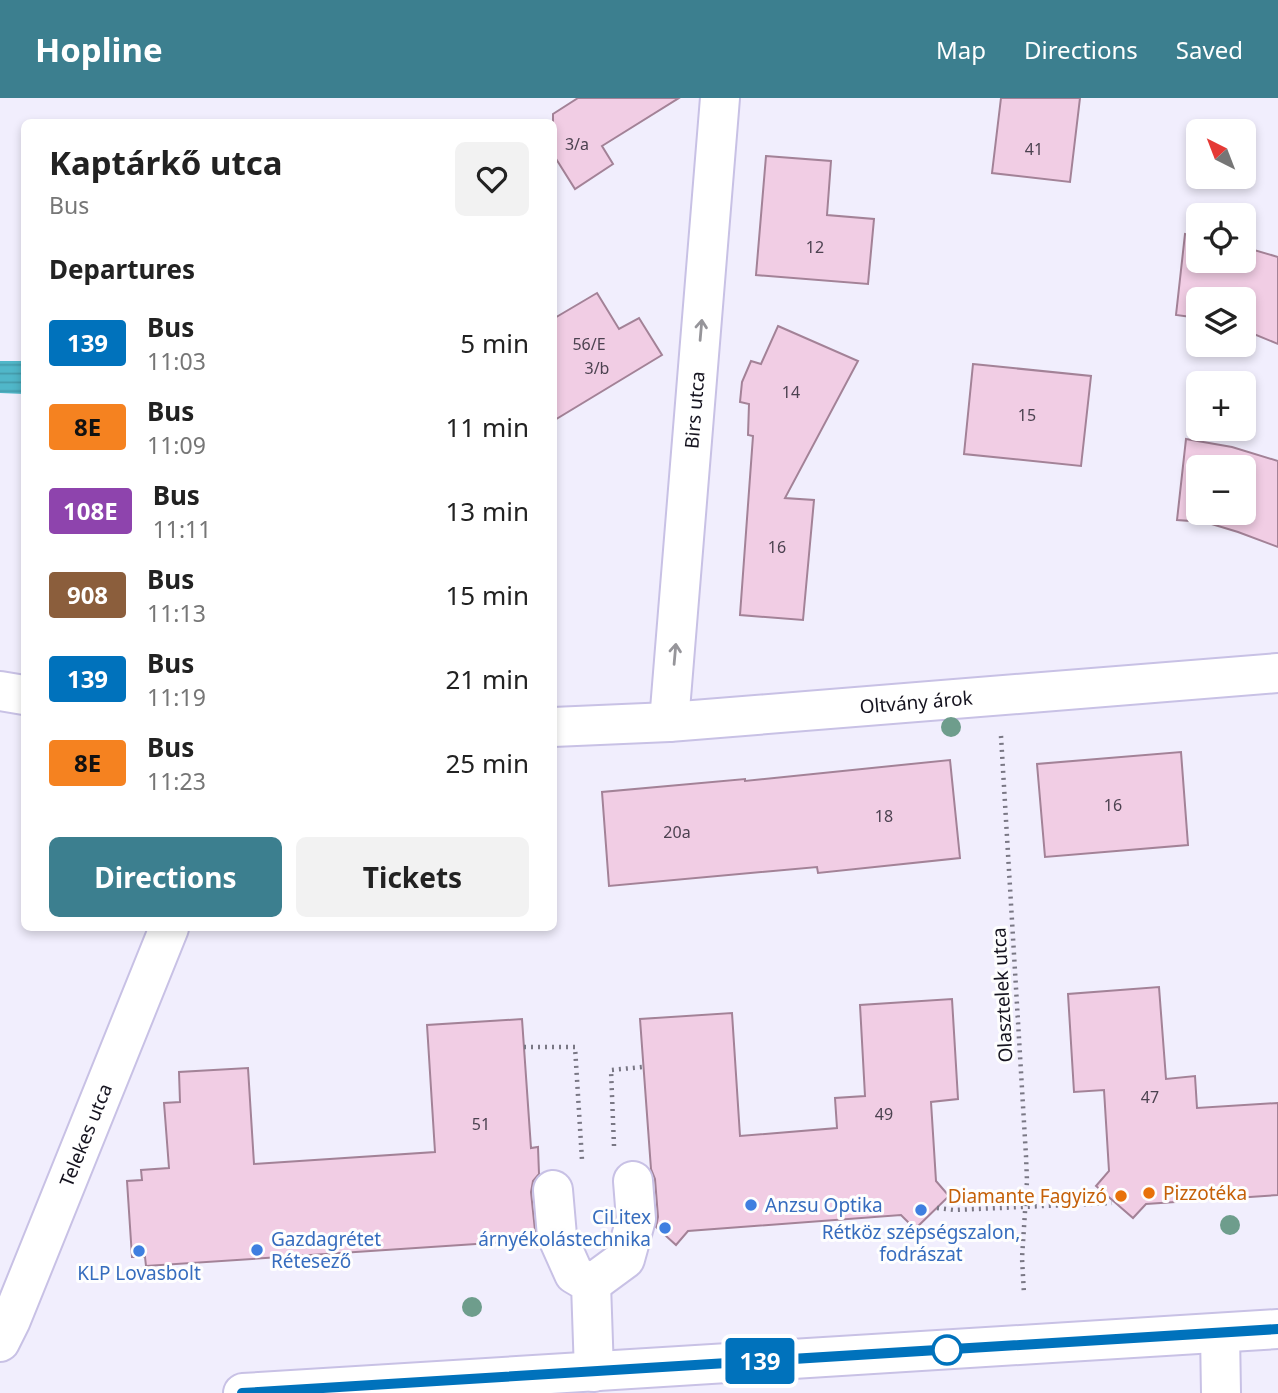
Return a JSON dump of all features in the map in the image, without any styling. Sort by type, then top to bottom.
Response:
[{"type":"street","name":"Birs utca","points":[[669,722],[720,98]]},
{"type":"street","name":"Oltvány árok","points":[[557,727],[669,722],[1278,673]]},
{"type":"street","points":[[0,691],[21,694]]},
{"type":"street","name":"Telekes utca","points":[[0,1342],[168,931]]},
{"type":"street","points":[[568,1180],[557,1236],[574,1274],[591,1284]]},
{"type":"street","points":[[591,1284],[625,1259],[636,1219],[633,1181]]},
{"type":"street","points":[[591,1284],[594,1372]]},
{"type":"street","points":[[243,1393],[1278,1329]]},
{"type":"street","points":[[1220,1333],[1221,1393]]},
{"type":"path","name":"Olasztelek utca","points":[[998,694],[1026,1156],[1022,1258],[1024,1294]]},
{"type":"path","points":[[524,1047],[575,1047],[568,1180]]},
{"type":"path","points":[[936,1208],[954,1210],[1112,1203]]},
{"type":"water","points":[[0,361],[21,361],[21,394],[0,393]]},
{"type":"building","points":[[578,98],[679,98],[602,146],[613,164],[575,189],[557,160],[557,119],[553,119],[553,114]]},
{"type":"building","points":[[1001,98],[1080,98],[1070,182],[992,173]]},
{"type":"building","points":[[766,156],[831,161],[827,215],[874,219],[868,284],[756,275]]},
{"type":"building","points":[[1185,234],[1186,273],[1256,273],[1256,251],[1278,257],[1278,344],[1256,335],[1256,287],[1186,287],[1186,316],[1176,315]]},
{"type":"building","points":[[597,293],[619,329],[639,318],[662,355],[557,419],[557,317]]},
{"type":"building","points":[[778,326],[858,361],[785,498],[814,500],[803,620],[740,615],[753,436],[748,435],[749,404],[740,402],[742,382],[751,361],[761,364]]},
{"type":"building","points":[[973,364],[1091,376],[1081,466],[964,454]]},
{"type":"building","points":[[1186,439],[1232,447],[1278,461],[1278,547],[1215,525],[1256,525],[1256,455],[1186,455],[1186,521],[1177,520]]},
{"type":"building","points":[[1181,752],[1188,845],[1045,857],[1037,764]]},
{"type":"building","points":[[950,760],[960,858],[818,873],[817,867],[609,886],[602,792],[745,781]]},
{"type":"building","points":[[1159,987],[1166,1079],[1195,1076],[1197,1108],[1278,1103],[1278,1195],[1146,1204],[1133,1218],[1096,1186],[1109,1171],[1104,1090],[1074,1092],[1068,994]]},
{"type":"building","points":[[952,999],[958,1099],[931,1102],[936,1181],[949,1196],[915,1229],[901,1215],[688,1231],[676,1245],[656,1227],[658,1217],[655,1179],[651,1169],[640,1019],[732,1013],[740,1136],[837,1128],[835,1098],[865,1096],[860,1005]]},
{"type":"building","points":[[522,1019],[531,1148],[538,1147],[539,1174],[533,1181],[531,1192],[536,1240],[146,1266],[145,1257],[132,1257],[127,1181],[142,1180],[141,1170],[169,1168],[164,1103],[180,1102],[179,1072],[248,1068],[254,1164],[435,1152],[427,1025]]},
{"type":"bus line","name":"139","points":[[242,1393],[1278,1329]]},
{"type":"place","name":"Pizzotéka","points":[[1149,1193]]},
{"type":"place","name":"Diamante Fagyizó","points":[[1121,1196]]},
{"type":"place","name":"Anzsu Optika","points":[[751,1205]]},
{"type":"place","name":"Rétköz szépségszalon, fodrászat","points":[[921,1210]]},
{"type":"place","name":"CiLitex árnyékolástechnika","points":[[665,1228]]},
{"type":"place","name":"Gazdagrétet Rétesező","points":[[257,1250]]},
{"type":"place","name":"KLP Lovasbolt","points":[[139,1251]]}]
